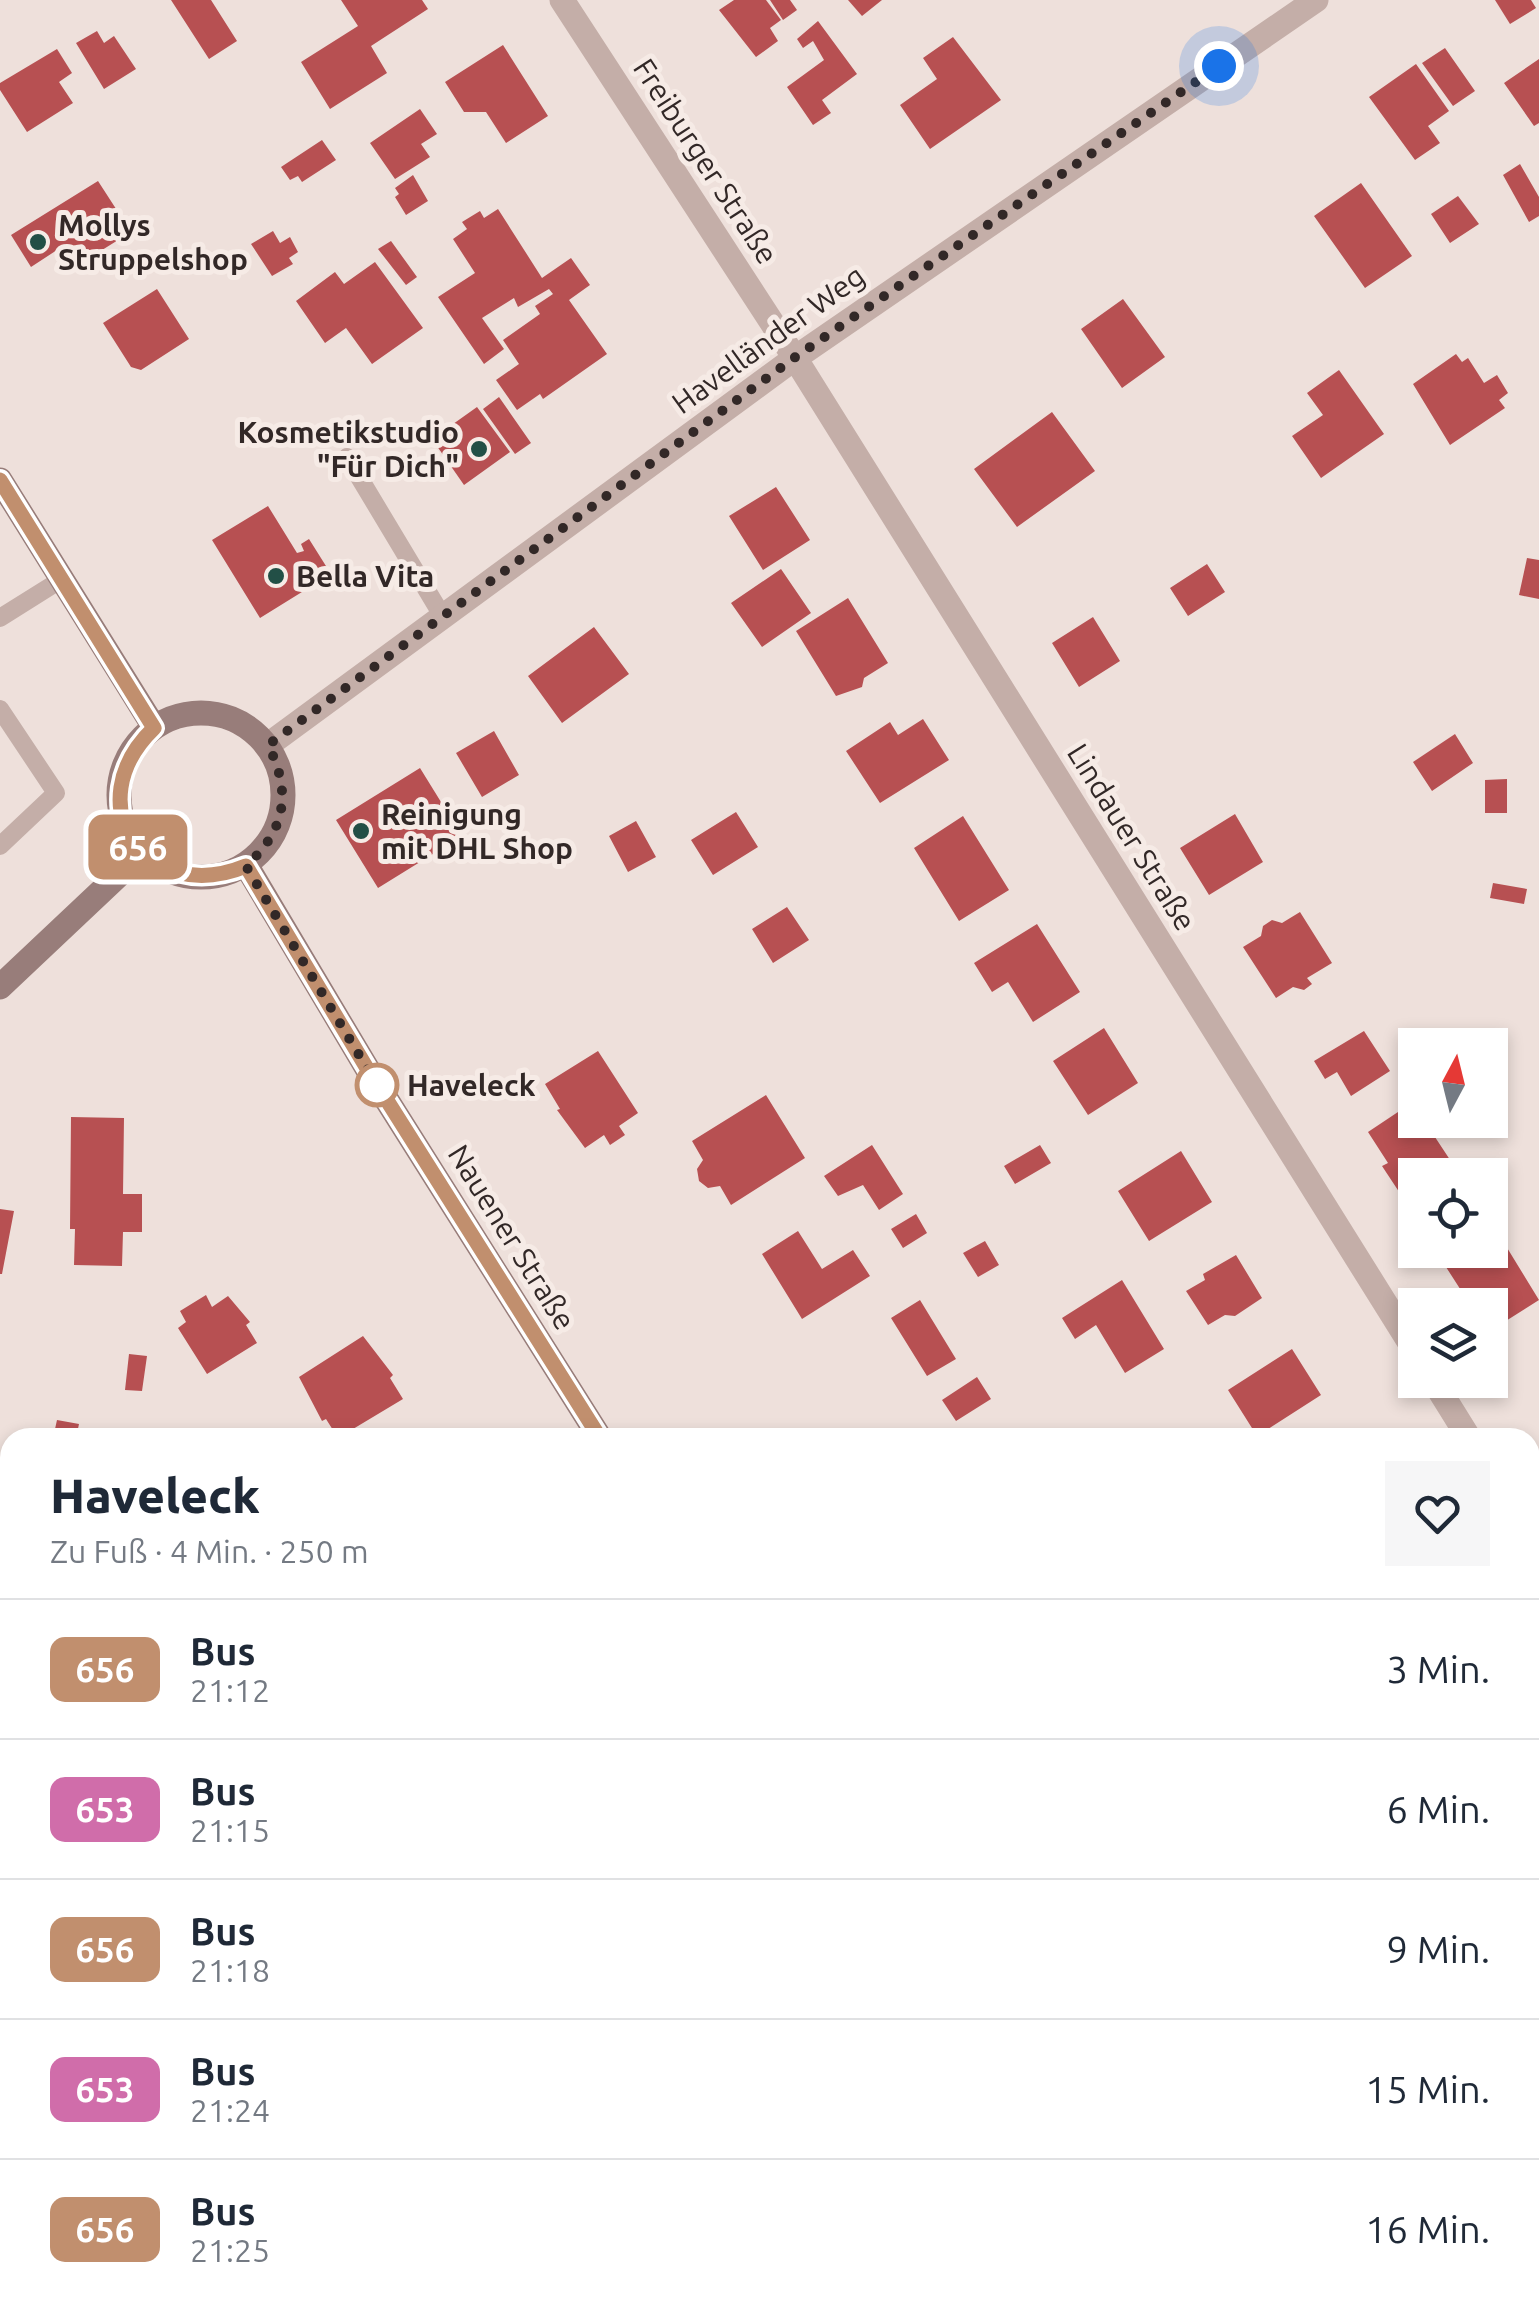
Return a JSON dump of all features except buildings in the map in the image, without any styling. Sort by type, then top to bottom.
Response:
[{"type":"main road","points":[[0,480],[154,728]]},
{"type":"main road","points":[[214,714],[249,727],[268,745],[282,783],[280,823],[267,847],[246,866],[220,876],[192,878],[165,870],[142,853],[125,830],[118,802],[121,774],[133,747],[154,728],[176,716],[214,714]]},
{"type":"main road","points":[[0,987],[142,853]]},
{"type":"main road","name":"Nauener Straße","points":[[246,866],[371,1075],[594,1428]]},
{"type":"street","name":"Freiburger Straße","points":[[562,0],[794,358]]},
{"type":"street","name":"Havelländer Weg","points":[[268,745],[794,358],[1316,0]]},
{"type":"street","name":"Lindauer Straße","points":[[794,358],[1398,1324]]},
{"type":"street","points":[[1444,1398],[1463,1428]]},
{"type":"lane","points":[[346,458],[443,617]]},
{"type":"lane","points":[[0,618],[62,579]]},
{"type":"lane","points":[[0,708],[56,793],[0,846]]},
{"type":"bus line","name":"656","points":[[0,480],[154,728],[133,747],[121,774],[118,802],[125,830],[142,853],[165,870],[192,878],[220,876],[246,866],[371,1075],[594,1428]]},
{"type":"place","name":"Mollys Struppelshop","points":[[38,242]]},
{"type":"place","name":"Kosmetikstudio \"Für Dich\"","points":[[479,449]]},
{"type":"place","name":"Bella Vita","points":[[276,576]]},
{"type":"place","name":"Reinigung mit DHL Shop","points":[[361,831]]},
{"type":"place","name":"Haveleck","points":[[377,1085]]},
{"type":"route","points":[[377,1085],[246,866],[267,847],[280,823],[284,796],[280,770],[268,745],[794,358],[1219,66]]}]
